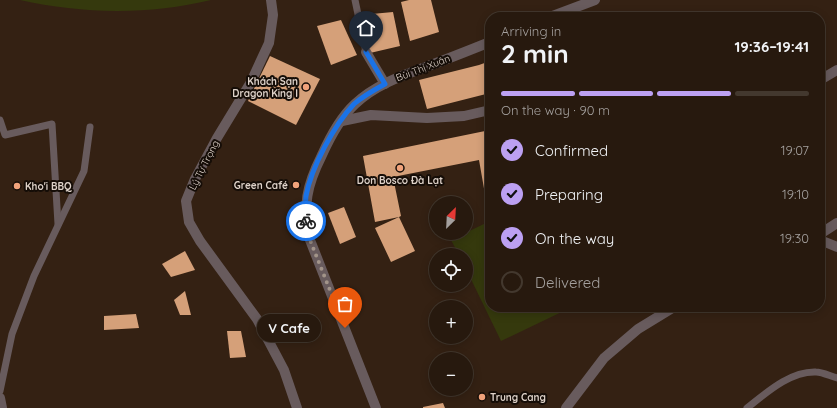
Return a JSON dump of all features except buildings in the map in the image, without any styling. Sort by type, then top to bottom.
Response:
[{"type":"street","name":"Lý Tự Trọng","points":[[271,0],[273,16],[269,43],[251,82],[217,138],[195,179],[186,201],[189,222],[200,241],[257,319],[284,370],[297,408]]},
{"type":"street","points":[[563,12],[595,0]]},
{"type":"street","name":"Bùi Thị Xuân","points":[[376,408],[310,240],[306,220],[306,197],[313,172],[327,143],[342,121],[355,104],[371,92],[385,84],[485,44]]},
{"type":"street","points":[[366,52],[385,84]]},
{"type":"street","points":[[825,77],[837,70]]},
{"type":"street","points":[[342,121],[371,115],[427,118],[464,116],[485,111]]},
{"type":"street","points":[[825,231],[837,223]]},
{"type":"street","points":[[825,242],[837,247]]},
{"type":"street","points":[[566,408],[604,358],[638,329],[666,312]]},
{"type":"street","points":[[0,398],[2,408]]},
{"type":"lane","points":[[355,0],[366,52]]},
{"type":"lane","points":[[0,120],[5,134],[52,124],[58,224]]},
{"type":"lane","points":[[0,391],[12,334],[34,276],[84,171],[90,127]]},
{"type":"lane","points":[[747,408],[767,392],[796,375],[816,372],[837,378]]},
{"type":"green space","points":[[20,0],[211,0],[164,8],[116,11],[67,8]]},
{"type":"green space","points":[[485,223],[485,308],[473,283],[473,248],[455,248],[451,240],[473,240],[473,229]]},
{"type":"green space","points":[[487,312],[562,312],[501,341]]},
{"type":"way so far","points":[[306,221],[310,240],[345,328]]},
{"type":"place","name":"Khách Sạn Dragon King I","points":[[306,87]]},
{"type":"place","name":"Don Bosco Đà Lạt","points":[[400,168]]},
{"type":"place","name":"Green Café","points":[[296,185]]},
{"type":"place","name":"Kho'i BBQ","points":[[17,186]]},
{"type":"place","name":"V Cafe","points":[[345,328]]},
{"type":"place","name":"Trung Cang","points":[[482,397]]},
{"type":"route","points":[[306,221],[306,197],[313,172],[327,143],[355,104],[385,84],[366,52]]}]
